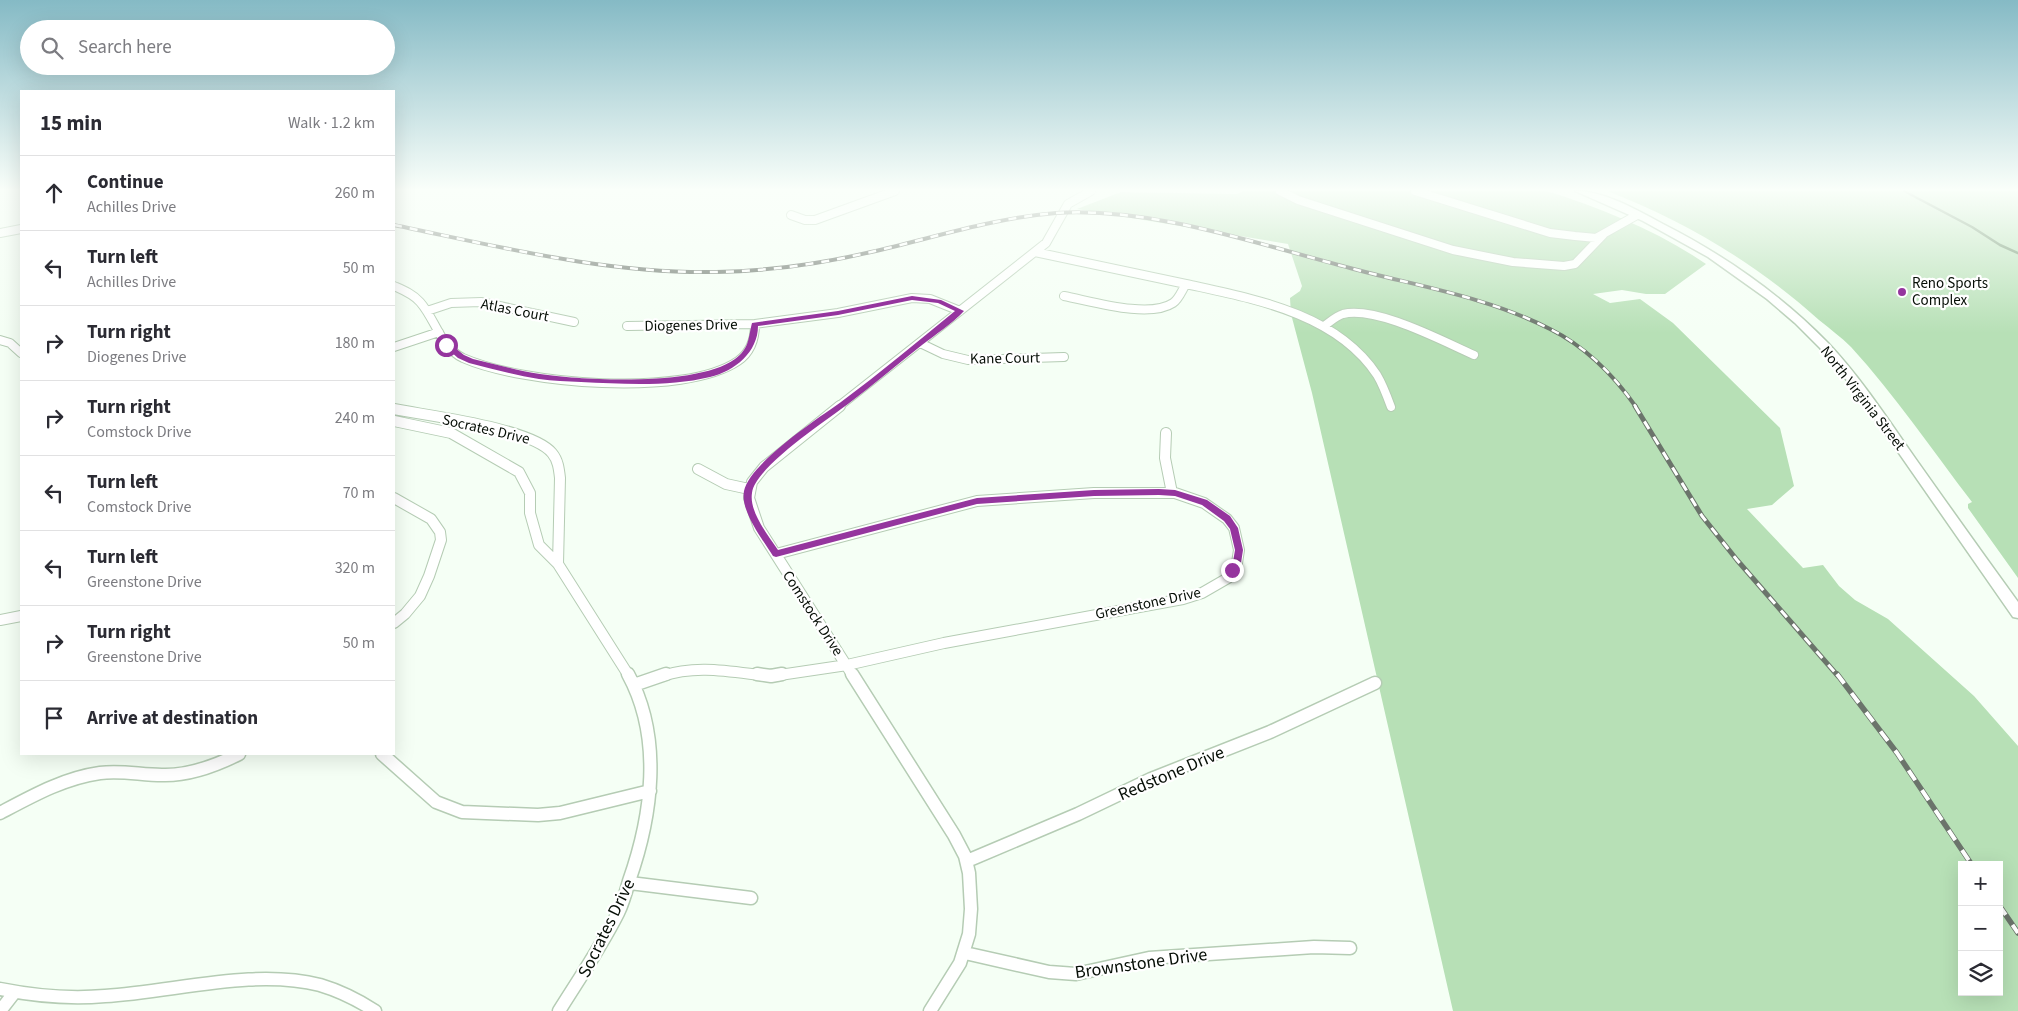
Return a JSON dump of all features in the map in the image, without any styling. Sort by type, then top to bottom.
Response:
[{"type":"main road","name":"North Virginia Street","points":[[1682,238],[1726,265],[1781,306],[1825,347],[1876,412],[2018,613]]},
{"type":"street","points":[[698,469],[726,484],[749,489],[751,482],[760,470],[773,458],[815,423],[844,404],[1035,252],[1049,238]]},
{"type":"street","points":[[1416,238],[1446,248],[1513,262],[1564,266],[1575,264],[1601,238]]},
{"type":"street","points":[[1035,252],[1258,300],[1292,312],[1324,326],[1352,347],[1377,375],[1392,407]]},
{"type":"street","points":[[1064,296],[1145,310],[1164,308],[1174,303],[1186,284]]},
{"type":"street","points":[[395,286],[417,296],[446,345],[461,357],[494,368],[568,380],[633,382],[692,378],[720,371],[738,361],[750,348],[754,334],[754,324]]},
{"type":"street","name":"Diogenes Drive","points":[[627,326],[754,324],[838,313],[912,298],[939,301],[960,311]]},
{"type":"street","name":"Atlas Court","points":[[427,310],[451,303],[481,302],[574,322]]},
{"type":"street","points":[[1324,326],[1344,314],[1363,313],[1387,319],[1474,355]]},
{"type":"street","points":[[395,347],[439,332]]},
{"type":"street","points":[[0,340],[10,344],[20,352]]},
{"type":"street","name":"Kane Court","points":[[920,343],[943,354],[968,360],[1064,357]]},
{"type":"street","name":"Socrates Drive","points":[[395,409],[509,431],[538,441],[552,454],[558,464],[560,478],[558,564]]},
{"type":"street","name":"Socrates Drive","points":[[395,421],[451,432],[519,472],[530,493],[530,513],[539,545],[558,564],[622,663],[634,685],[643,710],[651,762],[647,819],[640,851],[630,884],[602,945],[559,1011]]},
{"type":"street","points":[[1166,433],[1165,458],[1172,493]]},
{"type":"street","name":"Comstock Drive","points":[[749,489],[748,504],[753,515],[954,835],[966,861],[970,893],[969,920],[964,953],[953,977],[930,1011]]},
{"type":"street","name":"Greenstone Drive","points":[[634,685],[686,669],[708,669],[771,676],[847,665],[944,643],[1184,599],[1202,593],[1228,578],[1237,563],[1239,550],[1234,528],[1227,518],[1204,502],[1172,493],[1094,493],[977,501],[776,554]]},
{"type":"street","points":[[395,499],[434,521],[441,532],[441,540],[425,590],[417,602],[395,622]]},
{"type":"street","points":[[0,620],[20,616]]},
{"type":"street","name":"Redstone Drive","points":[[966,861],[1078,814],[1151,779],[1270,732],[1375,683]]},
{"type":"street","points":[[0,813],[39,793],[81,777],[118,772],[152,776],[172,775],[210,766],[237,755]]},
{"type":"street","points":[[383,755],[436,802],[462,812],[553,814],[650,791]]},
{"type":"street","points":[[630,884],[751,898]]},
{"type":"street","name":"Brownstone Drive","points":[[964,953],[1049,972],[1076,974],[1149,958],[1314,947],[1350,948]]},
{"type":"street","points":[[0,1011],[7,991],[60,998],[94,997],[251,980],[280,979],[307,982],[334,989],[358,1000],[375,1011]]},
{"type":"green space","points":[[1253,238],[1663,238],[1706,264],[1665,294],[1646,294],[1622,290],[1593,294],[1610,303],[1640,299],[1673,323],[1780,428],[1794,486],[1772,505],[1747,509],[1803,568],[1823,565],[1839,586],[1855,600],[1888,619],[1974,696],[2018,746],[2018,1011],[1453,1011],[1312,393],[1291,314],[1290,298],[1300,291],[1302,286],[1288,244]]},
{"type":"green space","name":"Reno Sports Complex","points":[[1706,238],[2018,238],[2018,578],[1968,508],[1968,504],[1972,502],[1867,365],[1847,343],[1771,280]]},
{"type":"waterway","points":[[1989,238],[2018,253]]},
{"type":"railway","points":[[457,238],[594,264],[635,269],[716,272],[775,268],[833,260],[928,238]]},
{"type":"railway","points":[[1243,238],[1477,300],[1526,318],[1563,336],[1587,353],[1618,383],[1636,407]]},
{"type":"railway","points":[[1635,406],[1702,516],[1737,560],[1838,676]]},
{"type":"railway","points":[[1837,674],[1897,753],[1969,861]]},
{"type":"railway","points":[[2000,906],[2018,933]]},
{"type":"place","name":"Reno Sports Complex","points":[[1902,292]]},
{"type":"route","points":[[446,345],[461,357],[471,361],[494,368],[540,377],[581,381],[623,382],[685,379],[720,371],[738,361],[750,348],[753,341],[754,324],[838,313],[903,299],[921,298],[939,301],[960,311],[844,404],[815,423],[773,458],[751,482],[748,504],[759,528],[776,554],[899,520],[977,501],[1094,493],[1159,492],[1175,493],[1204,502],[1227,518],[1238,538],[1237,563],[1232,570]]}]
